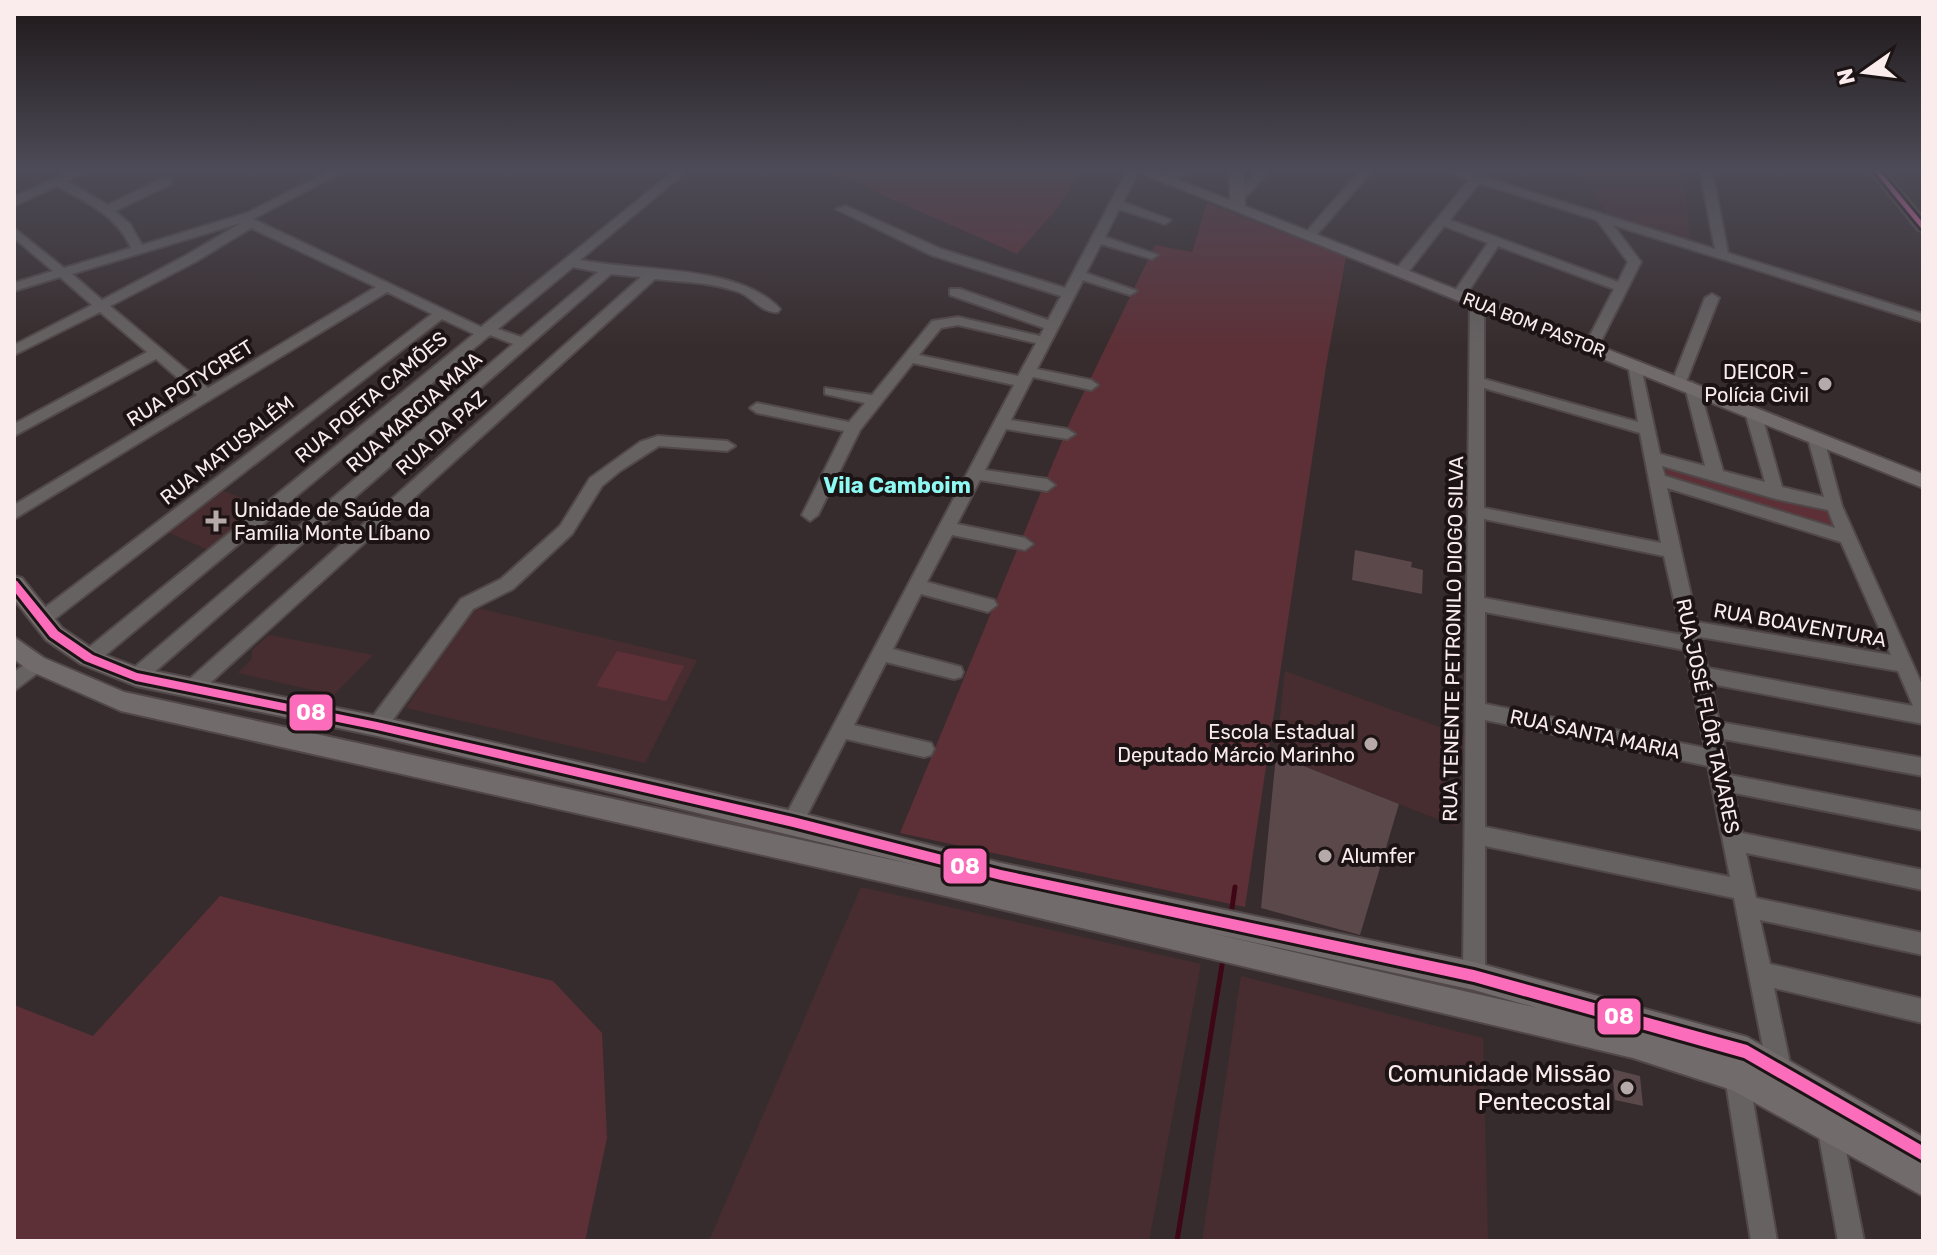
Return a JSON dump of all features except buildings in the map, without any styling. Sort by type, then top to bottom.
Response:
[{"type":"main road","name":"RUA BOM PASTOR","points":[[1295,230],[1923,481]]},
{"type":"main road","points":[[14,584],[54,634],[89,658],[136,677],[377,726],[793,822],[1001,875],[1474,976],[1700,1036],[1747,1052],[1779,1068],[1923,1154]]},
{"type":"main road","points":[[14,646],[36,664],[121,701],[937,882],[1633,1044],[1737,1077],[1923,1180]]},
{"type":"main road","points":[[273,735],[293,711]]},
{"type":"street","points":[[128,230],[138,250]]},
{"type":"street","points":[[14,287],[212,230]]},
{"type":"street","points":[[14,351],[211,248],[235,230]]},
{"type":"street","points":[[267,230],[440,314],[524,343]]},
{"type":"street","name":"RUA POETA CAMÕES","points":[[89,658],[609,230]]},
{"type":"street","points":[[887,230],[936,252],[1070,294]]},
{"type":"street","points":[[793,822],[1104,230]]},
{"type":"street","points":[[1309,236],[1315,230]]},
{"type":"street","points":[[1401,272],[1434,230]]},
{"type":"street","points":[[1466,230],[1623,288]]},
{"type":"street","points":[[1591,347],[1635,262],[1609,230]]},
{"type":"street","points":[[1638,230],[1923,318]]},
{"type":"street","points":[[1717,230],[1722,254]]},
{"type":"street","points":[[14,232],[208,396]]},
{"type":"street","points":[[1099,239],[1152,255]]},
{"type":"street","points":[[1459,295],[1496,240]]},
{"type":"street","points":[[569,262],[608,270],[685,276],[737,285],[773,309]]},
{"type":"street","name":"RUA MARCIA MAIA","points":[[136,677],[608,270]]},
{"type":"street","name":"RUA DA PAZ","points":[[191,689],[651,275]]},
{"type":"street","points":[[1080,275],[1130,291]]},
{"type":"street","name":"RUA POTYCRET","points":[[14,513],[386,287]]},
{"type":"street","points":[[955,292],[1049,333]]},
{"type":"street","points":[[1712,298],[1686,385],[1716,476]]},
{"type":"street","name":"RUA TENENTE PETRONILO DIOGO SILVA","points":[[1474,976],[1476,512],[1473,392],[1477,302]]},
{"type":"street","name":"RUA MATUSALÉM","points":[[41,620],[440,314]]},
{"type":"street","points":[[810,515],[853,428],[911,358],[932,327],[947,321],[1049,333]]},
{"type":"street","points":[[14,431],[156,353]]},
{"type":"street","points":[[911,358],[1091,385]]},
{"type":"street","name":"RUA JOSÉ FLÔR TAVARES","points":[[1635,365],[1671,551],[1763,974],[1779,1068]]},
{"type":"street","points":[[830,391],[874,400]]},
{"type":"street","points":[[1473,392],[1648,430]]},
{"type":"street","points":[[757,408],[853,428]]},
{"type":"street","points":[[1753,412],[1776,493]]},
{"type":"street","points":[[1002,423],[1067,434]]},
{"type":"street","points":[[1816,439],[1834,506],[1923,708]]},
{"type":"street","points":[[377,726],[467,604],[507,584],[566,530],[596,482],[614,467],[658,441],[727,446]]},
{"type":"street","points":[[1654,458],[1834,506]]},
{"type":"street","points":[[976,474],[1047,485]]},
{"type":"street","points":[[1658,480],[1848,538]]},
{"type":"street","points":[[1476,512],[1671,551]]},
{"type":"street","points":[[948,528],[1025,544]]},
{"type":"street","points":[[917,586],[988,605]]},
{"type":"street","name":"RUA BOAVENTURA","points":[[1475,603],[1904,665]]},
{"type":"street","points":[[882,654],[954,672]]},
{"type":"street","points":[[14,683],[36,664]]},
{"type":"street","points":[[1700,674],[1923,716]]},
{"type":"street","name":"RUA SANTA MARIA","points":[[1474,710],[1716,759]]},
{"type":"street","points":[[1711,729],[1923,767]]},
{"type":"street","points":[[841,730],[924,749]]},
{"type":"street","points":[[1722,782],[1923,821]]},
{"type":"street","points":[[1473,834],[1746,898],[1923,944]]},
{"type":"street","points":[[1735,841],[1923,880]]},
{"type":"street","points":[[1763,974],[1923,1011]]},
{"type":"street","points":[[1737,1077],[1764,1241]]},
{"type":"street","points":[[1829,1126],[1851,1241]]},
{"type":"shaded area","points":[[961,230],[1038,230],[1017,254]]},
{"type":"shaded area","points":[[1199,230],[1275,230],[1346,257],[1326,366],[1245,907],[900,833],[1072,417],[1155,245],[1192,252]]},
{"type":"shaded area","points":[[1656,230],[1689,230],[1690,239]]},
{"type":"shaded area","points":[[1665,464],[1833,511],[1840,528],[1667,480]]},
{"type":"shaded area","name":"Unidade de Saúde da Família Monte Líbano","points":[[221,490],[267,508],[213,552],[167,532]]},
{"type":"shaded area","points":[[473,607],[697,660],[645,763],[406,708]]},
{"type":"shaded area","points":[[269,635],[373,655],[334,695],[238,673],[252,659],[252,650]]},
{"type":"shaded area","points":[[617,651],[684,666],[666,701],[596,686]]},
{"type":"shaded area","name":"Escola Estadual Deputado Márcio Marinho","points":[[1285,671],[1464,736],[1464,753],[1449,759],[1448,795],[1457,806],[1457,827],[1276,755]]},
{"type":"shaded area","points":[[861,887],[1201,964],[1149,1241],[709,1241]]},
{"type":"shaded area","points":[[220,896],[553,981],[602,1033],[607,1138],[585,1241],[14,1241],[14,1005],[93,1036]]},
{"type":"shaded area","points":[[1241,976],[1483,1038],[1488,1241],[1202,1241]]},
{"type":"waterway","points":[[1231,915],[1235,887]]},
{"type":"waterway","points":[[1177,1241],[1223,959]]},
{"type":"transit line","name":"08","points":[[14,584],[54,634],[89,658],[136,677],[377,726],[793,822],[1001,875],[1474,976],[1747,1052],[1923,1154]]},
{"type":"place","name":"DEICOR - Polícia Civil","points":[[1825,384]]},
{"type":"place","name":"Unidade de Saúde da Família Monte Líbano","points":[[216,521]]},
{"type":"place","name":"Escola Estadual Deputado Márcio Marinho","points":[[1371,744]]},
{"type":"place","name":"Alumfer","points":[[1325,856]]},
{"type":"place","name":"Comunidade Missão Pentecostal","points":[[1627,1088]]},
{"type":"district","name":"Vila Camboim","points":[[897,485]]}]
